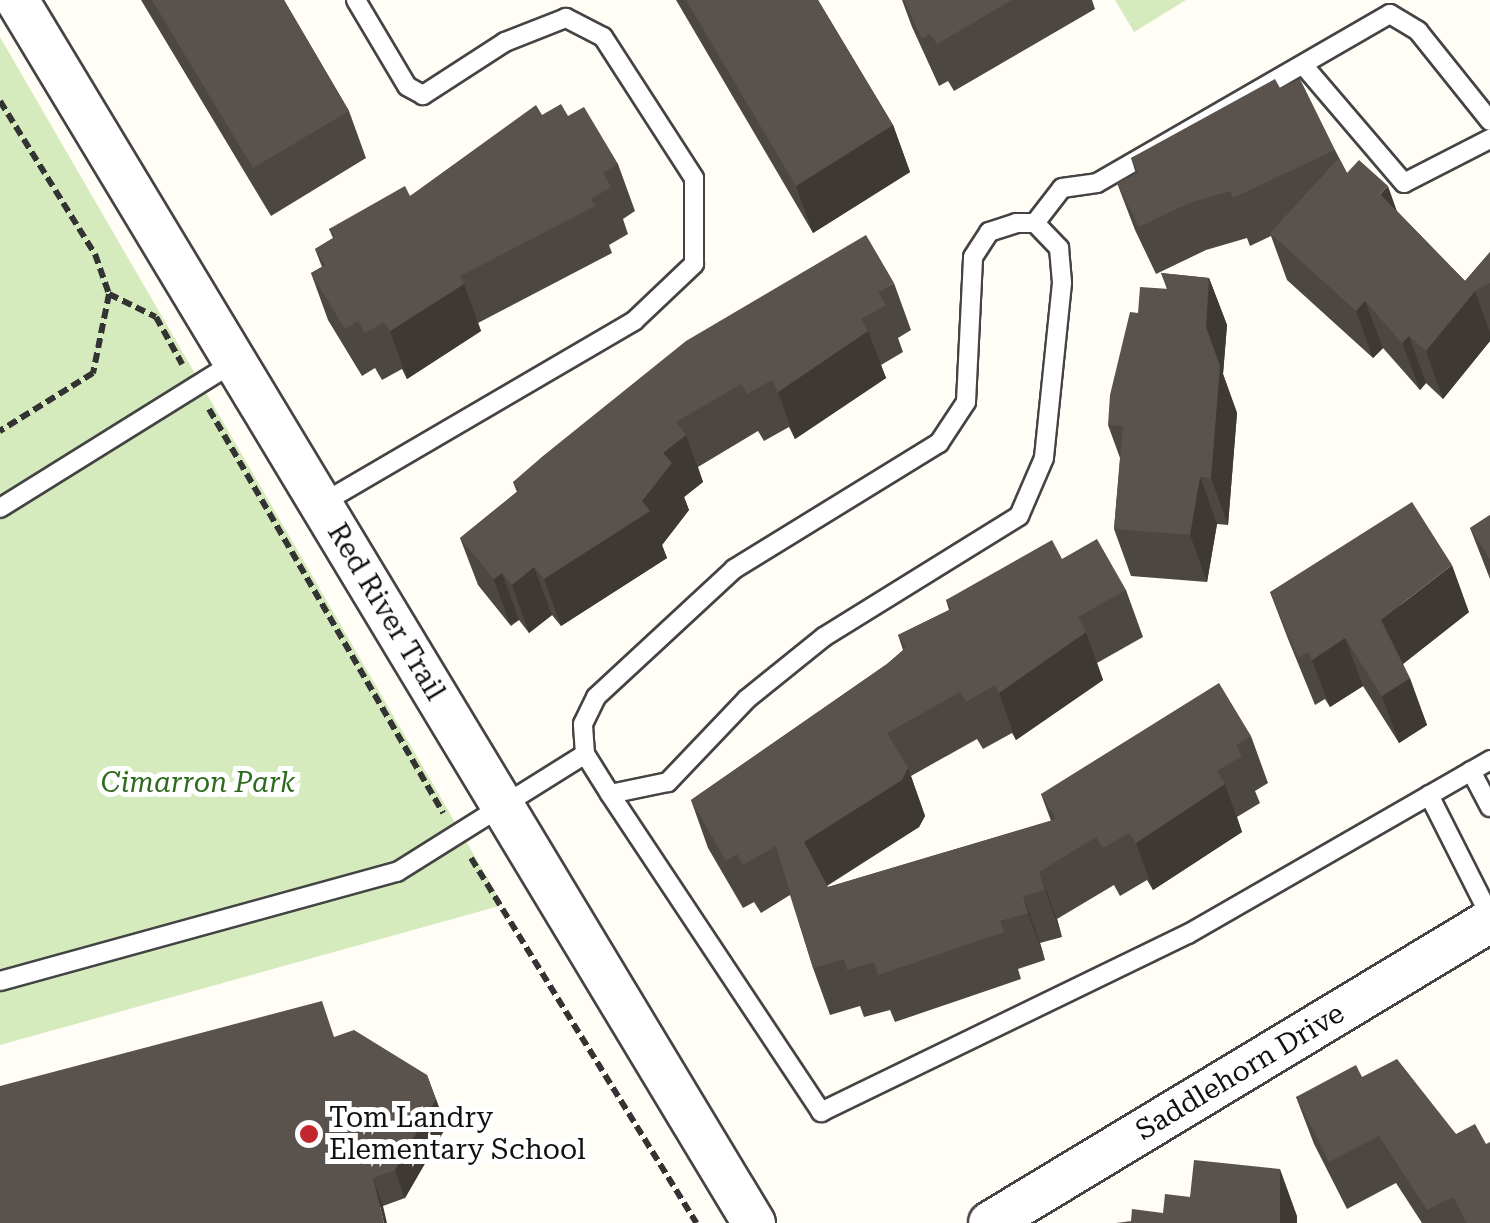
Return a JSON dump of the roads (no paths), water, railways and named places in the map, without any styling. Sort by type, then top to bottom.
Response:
[{"type":"street","name":"Red River Trail","points":[[17,0],[754,1223]]},
{"type":"street","name":"Saddlehorn Drive","points":[[990,1223],[1490,918]]},
{"type":"lane","points":[[320,504],[634,321],[694,264],[694,178],[603,37],[566,18],[505,42],[423,95],[407,86],[356,0]]},
{"type":"lane","points":[[1490,121],[1418,31],[1390,14],[1304,66],[1286,66],[1097,183],[1062,188],[1035,223],[989,232],[973,258],[966,402],[939,443],[734,569],[596,697],[583,724],[585,754],[821,1112],[1188,934],[1490,760]]},
{"type":"lane","points":[[1304,66],[1404,183],[1490,139]]},
{"type":"lane","points":[[610,794],[668,782],[747,699],[824,637],[1020,516],[1044,458],[1062,283],[1058,248],[1035,223]]},
{"type":"lane","points":[[0,508],[235,362]]},
{"type":"lane","points":[[0,981],[398,872],[585,754]]},
{"type":"lane","points":[[1470,771],[1490,807]]},
{"type":"lane","points":[[1428,796],[1490,918]]},
{"type":"place","name":"Tom Landry Elementary School","points":[[309,1134]]},
{"type":"park label","name":"Cimarron Park","points":[[198,783]]}]
